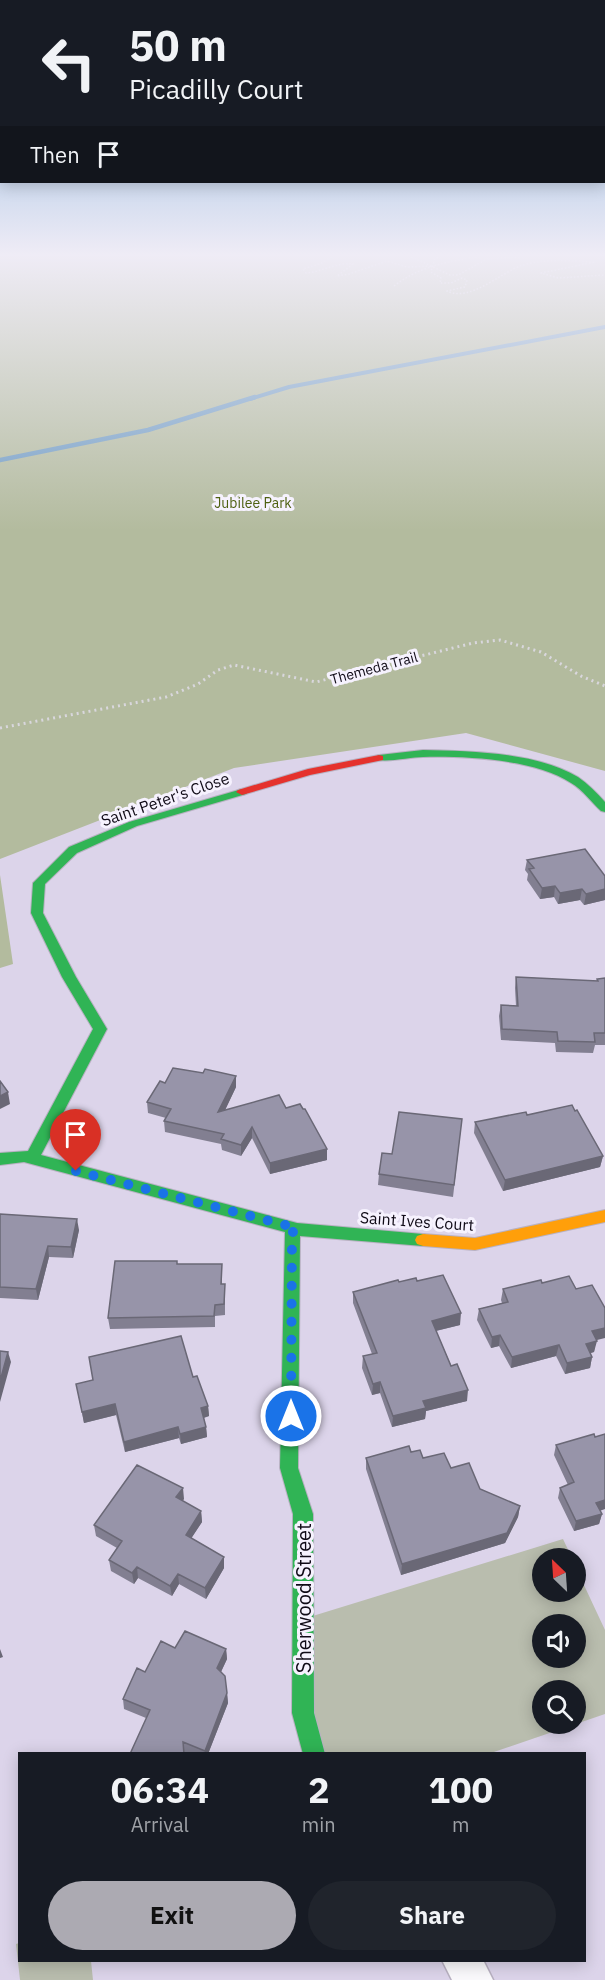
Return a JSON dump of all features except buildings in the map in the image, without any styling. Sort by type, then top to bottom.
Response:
[{"type":"street","name":"Saint Peter's Close","points":[[32,1158],[100,1029],[69,977],[37,913],[39,883],[73,850],[134,824],[219,797],[308,772],[386,756],[443,752],[529,763],[572,778],[605,809]]},
{"type":"street","name":"Saint Ives Court","points":[[0,1159],[24,1156],[297,1228],[475,1244],[605,1216]]},
{"type":"street","name":"Sherwood Street","points":[[297,1228],[292,1233],[289,1468],[303,1514],[303,1713],[313,1752]]},
{"type":"street","points":[[461,1962],[474,1980]]},
{"type":"path","name":"Themeda Trail","points":[[0,728],[166,697],[198,684],[218,670],[234,665],[316,682],[473,643],[500,640],[541,652],[581,676],[605,686]]},
{"type":"green space","name":"Jubilee Park","points":[[0,345],[605,345],[605,771],[466,733],[234,768],[0,859]]},
{"type":"green space","points":[[0,875],[13,964],[0,968]]},
{"type":"green space","points":[[563,1539],[567,1548],[534,1548]]},
{"type":"green space","points":[[532,1549],[532,1602],[586,1602],[586,1589],[605,1630],[605,1714],[586,1721],[586,1680],[532,1680],[532,1734],[547,1734],[494,1752],[314,1752],[303,1619]]},
{"type":"green space","points":[[18,1962],[91,1962],[93,1980],[20,1980]]},
{"type":"waterway","points":[[250,399],[289,387],[508,345]]},
{"type":"waterway","points":[[0,460],[148,430],[255,397]]},
{"type":"traffic: fast","points":[[379,758],[399,755],[449,754],[504,759],[529,764],[571,778],[605,809]]},
{"type":"traffic: fast","points":[[32,1158],[100,1029],[69,977],[37,913],[39,883],[73,850],[133,824],[242,792]]},
{"type":"traffic: fast","points":[[0,1159],[24,1156],[297,1229],[423,1240]]},
{"type":"traffic: fast","points":[[297,1229],[292,1233],[289,1468],[303,1514],[303,1713],[313,1752]]},
{"type":"traffic: slow","points":[[423,1240],[475,1244],[605,1216]]},
{"type":"traffic: jam","points":[[242,792],[308,772],[379,758]]},
{"type":"route","points":[[76,1171],[297,1228],[292,1233],[291,1416]]}]
